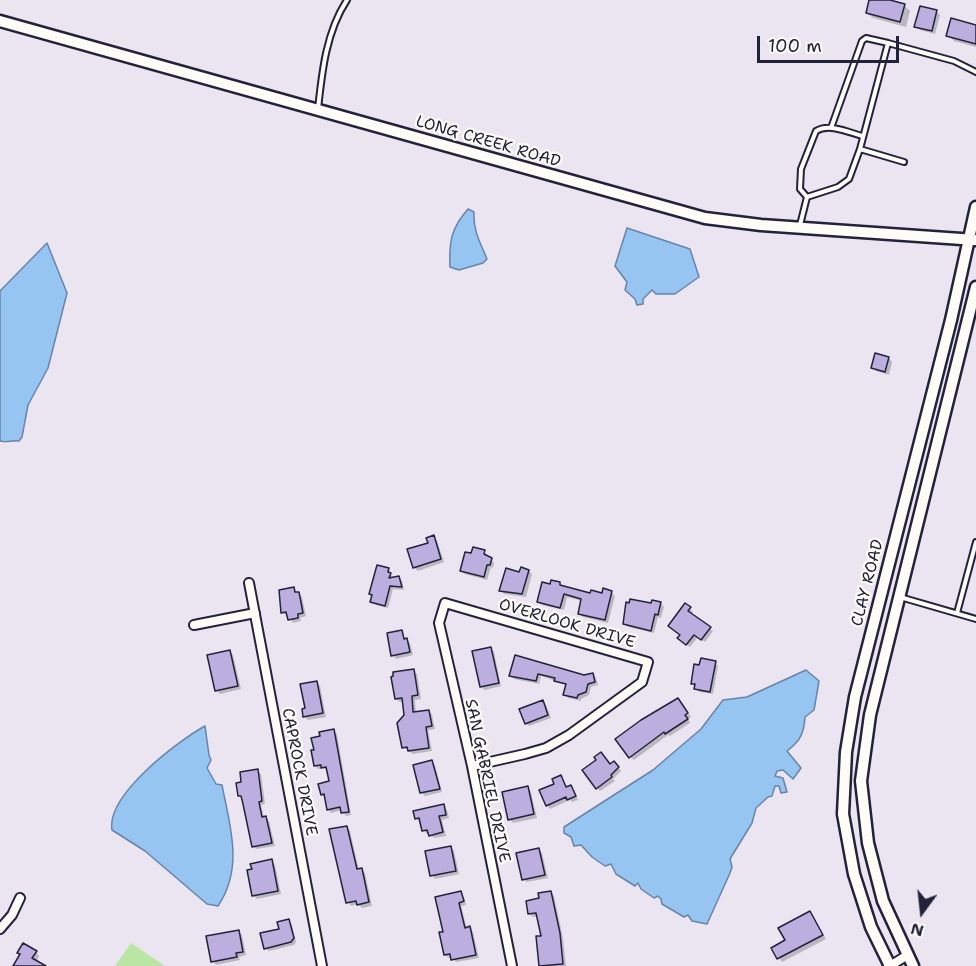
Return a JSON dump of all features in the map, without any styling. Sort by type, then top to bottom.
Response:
[{"type":"main road","name":"LONG CREEK ROAD","points":[[0,21],[705,218],[800,228],[972,240]]},
{"type":"main road","name":"CLAY ROAD","points":[[890,966],[871,927],[854,874],[843,814],[846,752],[855,696],[972,240],[976,207]]},
{"type":"main road","name":"CLAY ROAD","points":[[910,961],[883,901],[868,843],[861,780],[870,715],[976,287]]},
{"type":"street","name":"CAPROCK DRIVE","points":[[249,583],[322,966]]},
{"type":"street","name":"SAN GABRIEL DRIVE","points":[[445,603],[439,623],[512,966]]},
{"type":"street","name":"OVERLOOK DRIVE","points":[[445,603],[648,662],[642,682],[569,735],[546,748],[471,766]]},
{"type":"street","points":[[194,626],[255,613]]},
{"type":"street","points":[[0,929],[12,915],[20,898]]},
{"type":"street","points":[[890,966],[910,961]]},
{"type":"lane","points":[[318,110],[324,60],[338,14],[347,0]]},
{"type":"lane","points":[[831,128],[862,40],[866,38],[954,61],[976,72]]},
{"type":"lane","points":[[807,197],[838,188],[849,179],[860,149],[888,43]]},
{"type":"lane","points":[[807,197],[800,189],[801,169],[816,131],[821,128],[831,128],[862,136]]},
{"type":"lane","points":[[860,149],[904,162]]},
{"type":"lane","points":[[800,228],[807,197]]},
{"type":"lane","points":[[957,614],[976,545]]},
{"type":"lane","points":[[899,597],[976,619]]},
{"type":"green space","points":[[131,943],[165,966],[115,966]]},
{"type":"water","points":[[468,209],[474,212],[476,231],[487,259],[483,263],[459,270],[450,267],[451,243],[458,223]]},
{"type":"water","points":[[627,228],[690,249],[699,277],[675,294],[656,294],[652,290],[643,299],[643,304],[637,305],[635,299],[625,290],[627,282],[615,266]]},
{"type":"water","points":[[47,243],[67,293],[48,368],[28,405],[22,437],[19,441],[0,441],[0,291]]},
{"type":"water","points":[[806,670],[819,681],[814,710],[805,717],[800,737],[787,751],[801,768],[793,779],[783,770],[777,771],[775,776],[783,778],[787,792],[781,793],[779,786],[775,786],[772,796],[756,808],[752,823],[730,859],[732,867],[730,873],[707,924],[692,921],[688,915],[684,917],[662,904],[658,896],[654,898],[641,889],[638,883],[635,886],[616,874],[611,864],[605,866],[581,845],[574,846],[571,837],[564,833],[564,827],[653,770],[701,729],[723,700],[747,697]]},
{"type":"water","points":[[205,726],[211,760],[207,768],[216,784],[222,785],[233,847],[231,877],[218,906],[207,904],[145,851],[112,830],[113,816],[120,801],[132,786],[162,756]]},
{"type":"building","points":[[869,0],[890,0],[905,4],[900,22],[866,13]]},
{"type":"building","points":[[920,6],[937,10],[932,31],[914,27]]},
{"type":"building","points":[[951,18],[976,25],[976,44],[946,36]]},
{"type":"building","points":[[875,353],[889,357],[885,372],[871,368]]},
{"type":"building","points":[[434,535],[441,559],[413,568],[407,549],[428,543],[426,538]]},
{"type":"building","points":[[473,547],[485,550],[484,554],[492,558],[490,565],[487,565],[484,577],[460,571],[465,552],[471,553]]},
{"type":"building","points":[[377,565],[389,568],[388,572],[391,573],[389,578],[399,576],[402,587],[390,586],[385,606],[370,602],[372,595],[369,594]]},
{"type":"building","points":[[521,567],[529,570],[522,594],[499,591],[506,568],[519,572]]},
{"type":"building","points":[[551,580],[560,582],[560,585],[590,593],[591,590],[602,593],[603,588],[612,591],[605,620],[578,614],[581,599],[564,594],[560,608],[537,602],[542,582],[550,584]]},
{"type":"building","points":[[294,587],[295,592],[299,592],[303,613],[298,614],[298,618],[288,620],[286,612],[281,613],[279,590]]},
{"type":"building","points":[[630,599],[651,603],[652,600],[661,602],[651,631],[623,624],[626,602],[629,603]]},
{"type":"building","points":[[685,603],[691,607],[688,611],[711,627],[701,640],[694,635],[686,645],[677,638],[680,635],[668,626]]},
{"type":"building","points":[[402,630],[404,639],[407,638],[410,652],[391,656],[387,633]]},
{"type":"building","points":[[491,647],[499,683],[480,687],[472,651]]},
{"type":"building","points":[[230,650],[238,686],[215,691],[207,655]]},
{"type":"building","points":[[515,655],[584,675],[593,673],[595,682],[588,684],[586,692],[578,695],[577,698],[563,695],[566,684],[554,681],[555,678],[538,674],[536,681],[509,676]]},
{"type":"building","points":[[701,658],[716,661],[710,692],[694,689],[695,684],[691,684],[694,664],[699,665]]},
{"type":"building","points":[[414,669],[418,695],[412,696],[413,712],[429,710],[432,726],[426,727],[429,748],[408,751],[407,747],[402,748],[397,723],[404,715],[402,698],[395,699],[391,677],[393,672]]},
{"type":"building","points":[[317,681],[323,713],[303,717],[302,709],[305,708],[300,684]]},
{"type":"building","points":[[678,698],[688,713],[685,715],[688,719],[665,734],[664,732],[629,758],[615,739]]},
{"type":"building","points":[[543,700],[548,715],[525,724],[519,709]]},
{"type":"building","points":[[334,729],[349,812],[341,813],[340,807],[327,810],[324,794],[321,795],[318,784],[329,781],[326,767],[314,766],[311,750],[314,750],[311,738],[320,736],[319,732]]},
{"type":"building","points":[[601,752],[610,764],[614,761],[619,767],[611,775],[612,777],[596,789],[582,770],[596,760],[594,757]]},
{"type":"building","points":[[432,760],[440,789],[420,793],[413,765]]},
{"type":"building","points":[[258,769],[262,801],[259,802],[262,817],[266,816],[272,843],[252,847],[236,783],[241,782],[240,772]]},
{"type":"building","points":[[561,775],[566,787],[571,785],[576,796],[567,800],[566,797],[546,806],[539,790],[554,784],[552,779]]},
{"type":"building","points":[[528,786],[534,814],[508,820],[502,792]]},
{"type":"building","points":[[444,804],[446,815],[439,816],[443,832],[429,836],[427,830],[422,831],[419,818],[415,819],[413,811]]},
{"type":"building","points":[[347,826],[357,869],[362,868],[369,902],[357,905],[356,901],[346,903],[329,829]]},
{"type":"building","points":[[451,846],[456,871],[430,876],[425,851]]},
{"type":"building","points":[[539,848],[545,875],[522,880],[516,853]]},
{"type":"building","points":[[272,859],[278,891],[252,896],[247,870],[252,869],[250,864]]},
{"type":"building","points":[[461,891],[464,901],[459,903],[465,928],[470,926],[476,955],[451,960],[450,954],[444,955],[439,932],[443,932],[435,897]]},
{"type":"building","points":[[551,891],[560,933],[563,964],[539,966],[536,936],[541,936],[536,913],[528,914],[526,901],[539,898],[538,893]]},
{"type":"building","points":[[810,911],[823,935],[777,959],[771,948],[785,940],[778,928]]},
{"type":"building","points":[[289,919],[294,938],[291,942],[264,949],[260,933],[279,929],[277,922]]},
{"type":"building","points":[[239,930],[243,952],[236,953],[237,957],[211,962],[206,936]]},
{"type":"building","points":[[23,943],[37,951],[32,958],[46,966],[13,966]]}]
